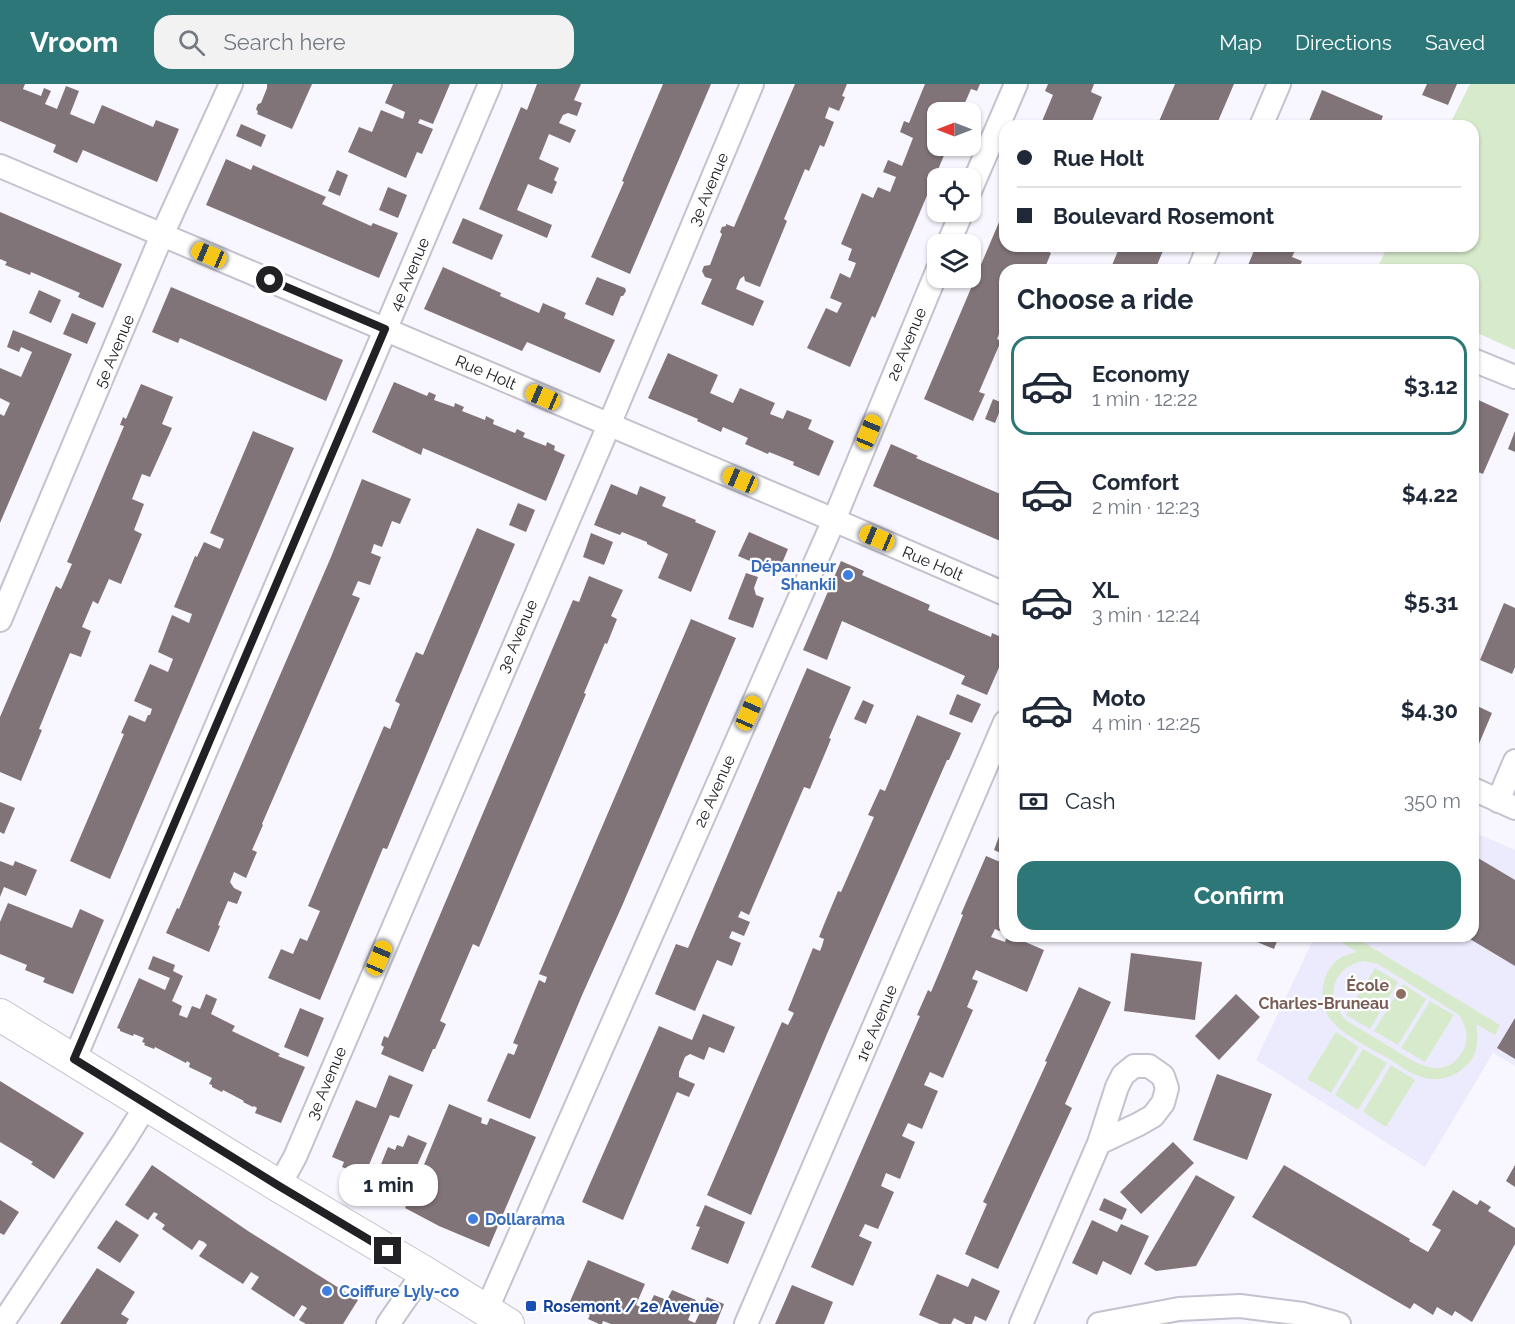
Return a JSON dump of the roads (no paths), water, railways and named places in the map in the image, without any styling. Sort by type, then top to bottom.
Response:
[{"type":"main road","points":[[0,1015],[497,1318]]},
{"type":"street","name":"5e Avenue","points":[[0,620],[162,235],[231,84]]},
{"type":"street","name":"4e Avenue","points":[[74,1059],[490,84]]},
{"type":"street","name":"3e Avenue","points":[[279,1186],[295,1157],[752,84]]},
{"type":"street","points":[[1001,120],[1016,84]]},
{"type":"street","points":[[1264,120],[1279,84]]},
{"type":"street","points":[[980,168],[999,124]]},
{"type":"street","name":"Rue Holt","points":[[0,166],[999,591]]},
{"type":"street","name":"2e Avenue","points":[[497,1318],[930,288]]},
{"type":"street","points":[[1479,362],[1515,377]]},
{"type":"street","name":"1re Avenue","points":[[746,1324],[999,736]]},
{"type":"street","points":[[1479,792],[1506,804],[1515,761]]},
{"type":"street","points":[[2,1324],[147,1104]]},
{"type":"street","points":[[1021,1324],[1099,1143]]},
{"type":"street","points":[[388,1324],[424,1272]]},
{"type":"street","points":[[1102,1324],[1179,1309],[1240,1306],[1303,1314],[1339,1324]]},
{"type":"place","name":"Dépanneur Shankii","points":[[848,575]]},
{"type":"place","name":"École Charles-Bruneau","points":[[1401,994]]},
{"type":"place","name":"Dollarama","points":[[473,1219]]},
{"type":"place","name":"Coiffure Lyly-co","points":[[327,1291]]},
{"type":"place","name":"Rosemont / 2e Avenue","points":[[531,1306]]}]
